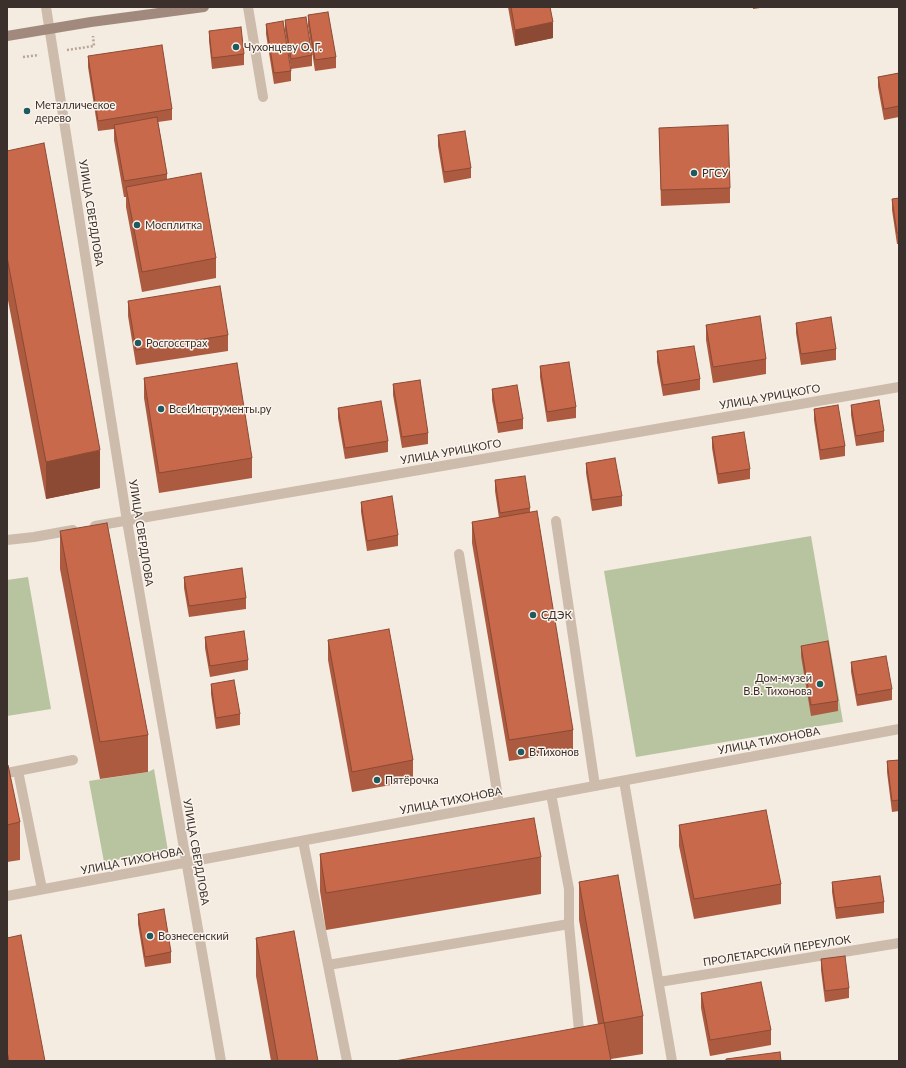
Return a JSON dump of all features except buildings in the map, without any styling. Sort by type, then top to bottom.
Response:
[{"type":"street","name":"УЛИЦА СВЕРДЛОВА","points":[[46,7],[127,521],[221,1061]]},
{"type":"street","points":[[7,36],[91,22],[204,7]]},
{"type":"street","points":[[248,7],[263,98]]},
{"type":"street","name":"УЛИЦА УРИЦКОГО","points":[[7,540],[34,537],[899,387]]},
{"type":"street","points":[[556,521],[595,786]]},
{"type":"street","points":[[459,554],[499,804]]},
{"type":"street","name":"УЛИЦА ТИХОНОВА","points":[[7,896],[899,729]]},
{"type":"street","points":[[7,773],[73,760]]},
{"type":"street","points":[[18,771],[42,889]]},
{"type":"street","points":[[624,781],[672,1061]]},
{"type":"street","points":[[551,794],[569,889],[569,924],[581,1045],[573,1046]]},
{"type":"street","points":[[303,841],[347,1061]]},
{"type":"street","points":[[328,965],[569,924]]},
{"type":"street","name":"ПРОЛЕТАРСКИЙ ПЕРЕУЛОК","points":[[659,982],[899,944]]},
{"type":"green space","points":[[811,536],[843,722],[636,757],[604,571]]},
{"type":"green space","points":[[28,577],[51,709],[7,716],[7,580]]},
{"type":"green space","points":[[154,769],[168,851],[104,862],[89,781],[148,772]]},
{"type":"place","name":"Чухонцеву О. Г.","points":[[236,47]]},
{"type":"place","name":"Металлическое дерево","points":[[27,111]]},
{"type":"place","name":"РГСУ","points":[[694,173]]},
{"type":"place","name":"Мосплитка","points":[[137,225]]},
{"type":"place","name":"Росгосстрах","points":[[138,343]]},
{"type":"place","name":"ВсеИнструменты.ру","points":[[161,409]]},
{"type":"place","name":"СДЭК","points":[[533,615]]},
{"type":"place","name":"Дом-музей В.В. Тихонова","points":[[820,684]]},
{"type":"place","name":"В.Тихонов","points":[[521,752]]},
{"type":"place","name":"Пятёрочка","points":[[377,780]]},
{"type":"place","name":"Вознесенский","points":[[150,936]]}]
